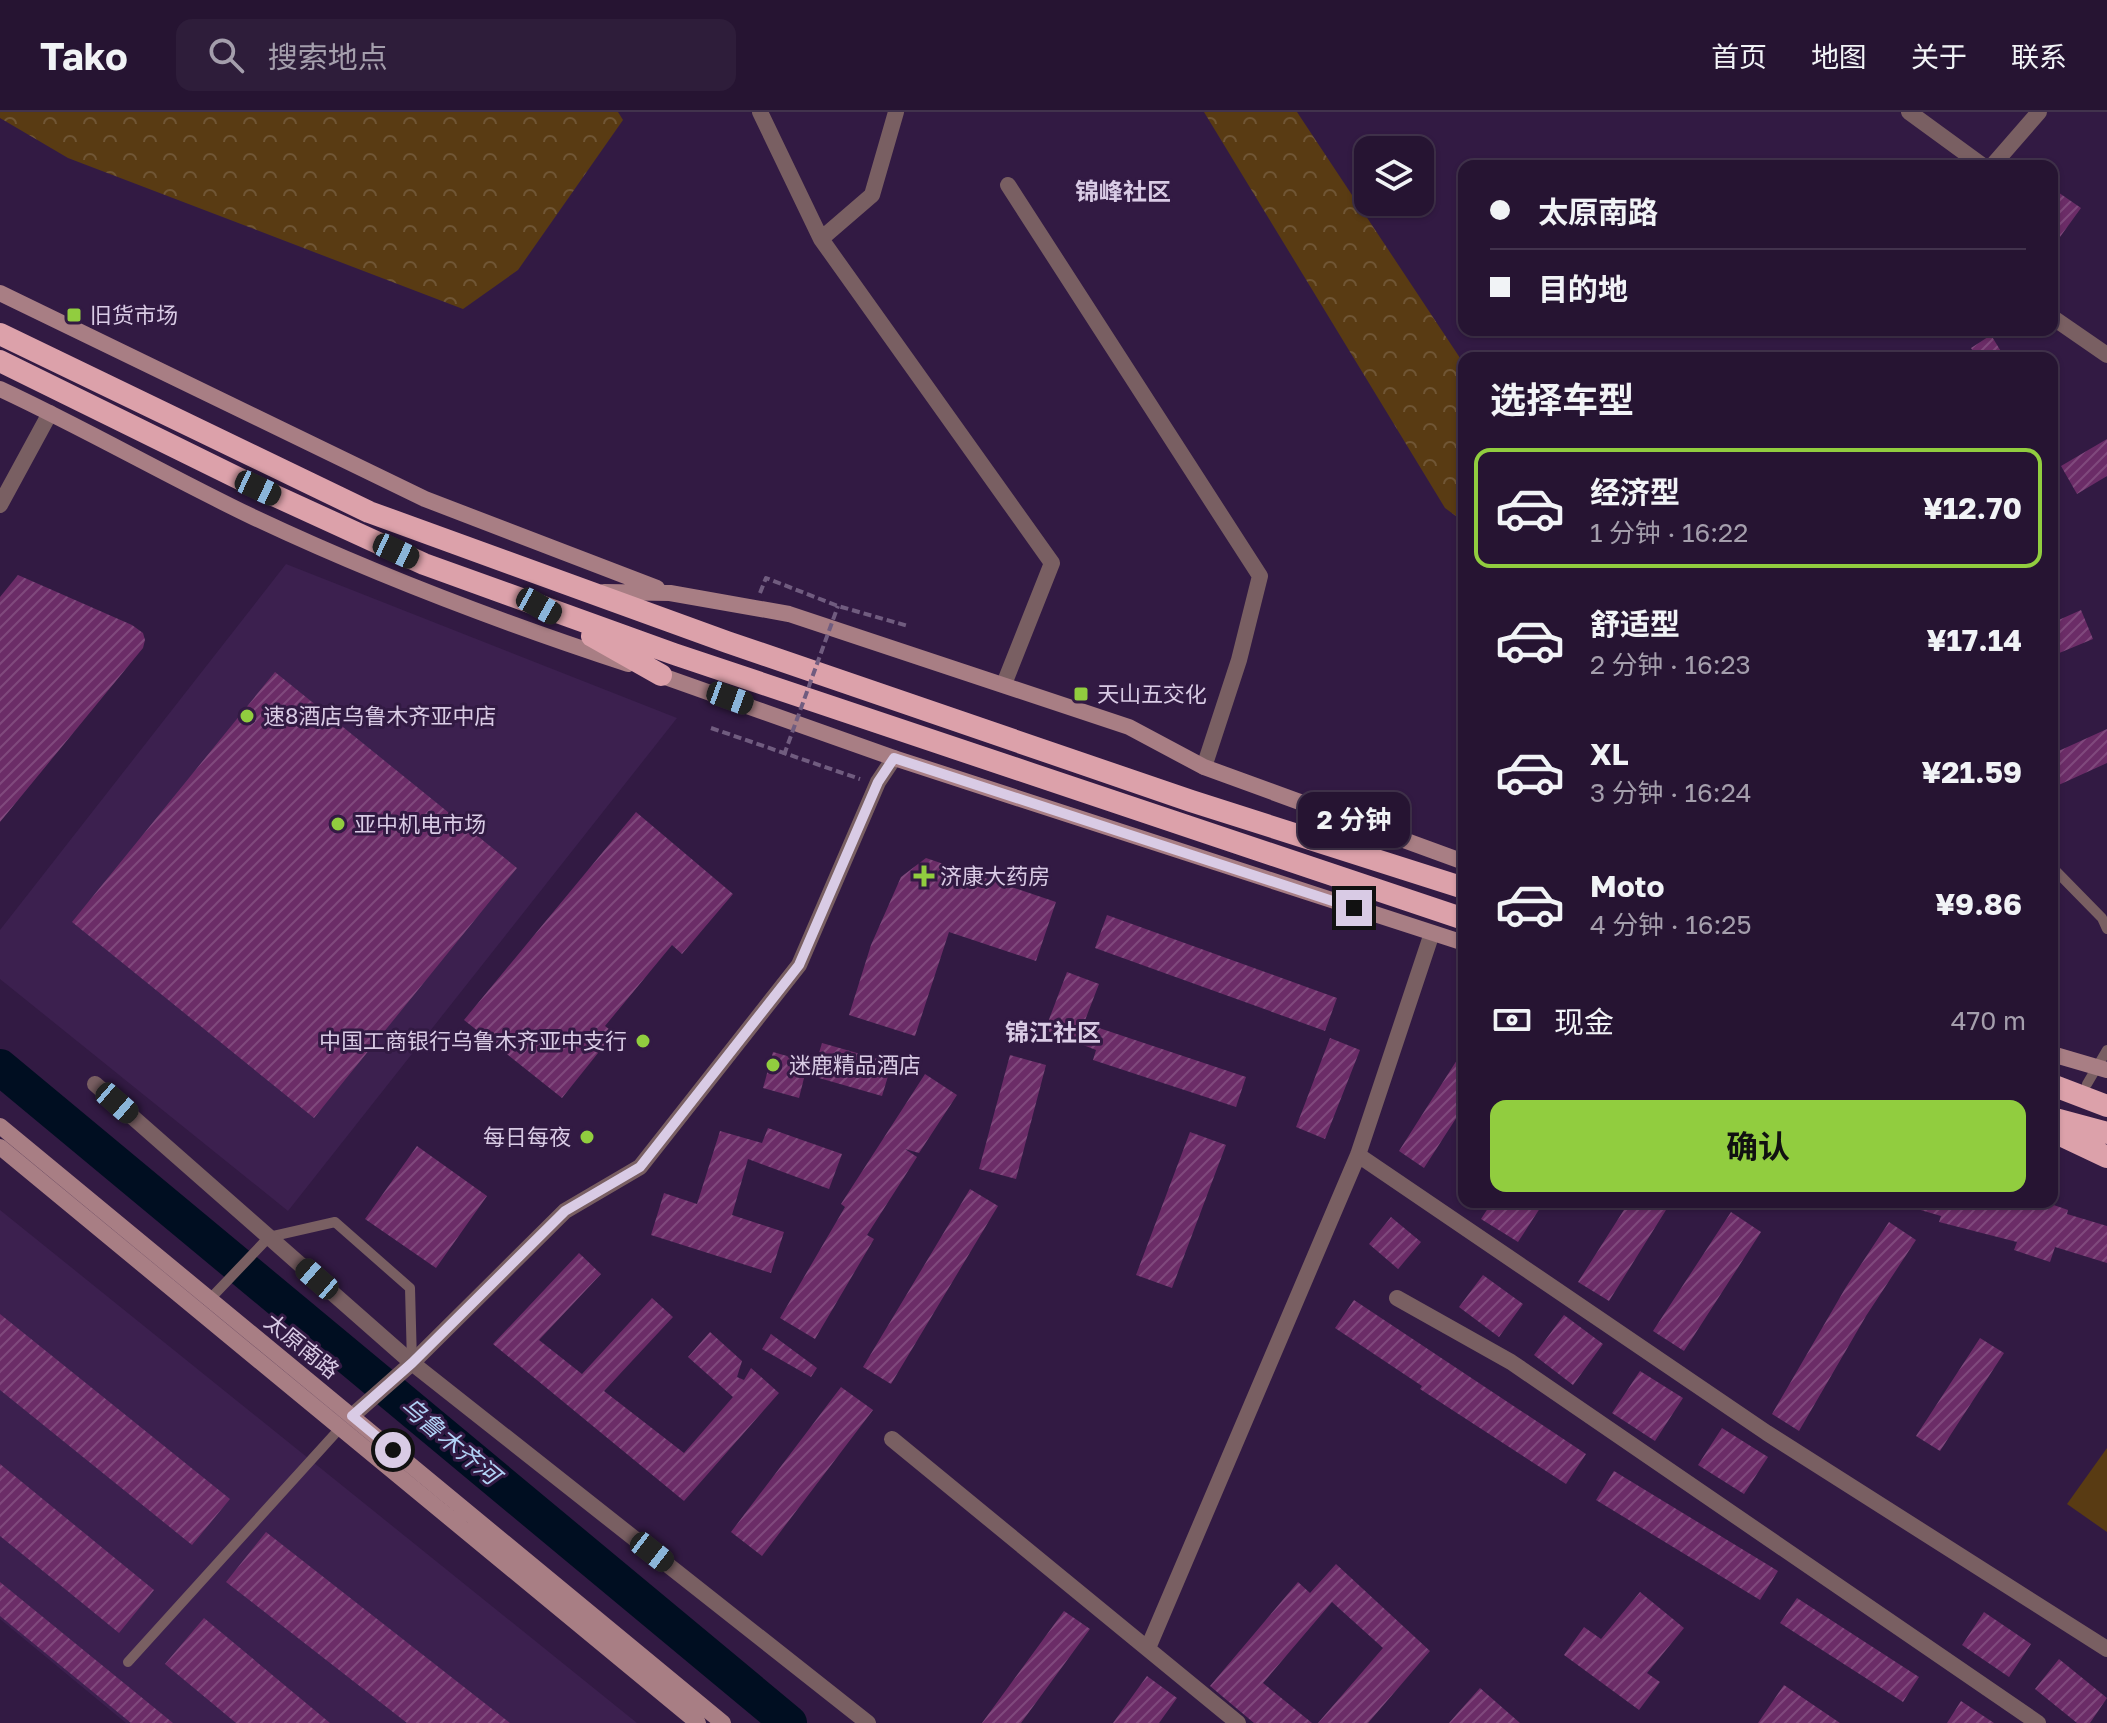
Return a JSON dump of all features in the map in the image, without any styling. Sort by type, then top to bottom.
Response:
[{"type":"highway","points":[[0,334],[369,512],[586,592],[1191,801],[1458,886]]},
{"type":"highway","points":[[0,361],[258,488],[424,564],[1206,835],[1458,917]]},
{"type":"highway","points":[[539,606],[661,675]]},
{"type":"highway","points":[[2058,1082],[2100,1078]]},
{"type":"highway","points":[[2058,1085],[2107,1106]]},
{"type":"highway","points":[[2058,1120],[2107,1133]]},
{"type":"highway","points":[[2058,1134],[2107,1158]]},
{"type":"main road","points":[[0,293],[425,499],[670,593]]},
{"type":"main road","points":[[0,389],[253,517],[379,574],[514,626],[894,758],[1458,941]]},
{"type":"main road","points":[[586,592],[670,593],[789,614],[1129,727],[1204,767],[1458,860]]},
{"type":"main road","points":[[2058,1057],[2100,1078]]},
{"type":"main road","name":"太原南路","points":[[0,1126],[723,1723]]},
{"type":"main road","points":[[2058,1144],[2107,1158]]},
{"type":"main road","points":[[0,1147],[698,1723]]},
{"type":"street","points":[[760,112],[821,239],[1052,563],[1004,684]]},
{"type":"street","points":[[821,239],[872,195],[896,112]]},
{"type":"street","points":[[1909,112],[1975,160]]},
{"type":"street","points":[[1997,160],[2039,112]]},
{"type":"street","points":[[1008,185],[1260,576],[1239,660],[1204,767]]},
{"type":"street","points":[[2058,321],[2107,355]]},
{"type":"street","points":[[0,505],[50,413]]},
{"type":"street","points":[[352,1416],[371,1402],[565,1211],[640,1167],[799,965],[878,782],[894,758]]},
{"type":"street","points":[[1148,1648],[1358,1155],[1432,933]]},
{"type":"street","points":[[95,1084],[269,1237],[408,1366],[868,1723]]},
{"type":"street","points":[[1358,1155],[1767,1433],[2107,1649]]},
{"type":"street","points":[[1397,1298],[1511,1362],[2038,1723]]},
{"type":"street","points":[[892,1439],[1238,1723]]},
{"type":"lane","points":[[2058,873],[2102,918],[2107,929]]},
{"type":"lane","points":[[2100,1078],[2107,1050]]},
{"type":"lane","points":[[210,1299],[269,1237],[335,1222],[410,1288],[408,1366]]},
{"type":"lane","points":[[128,1662],[352,1416]]},
{"type":"path","points":[[766,578],[838,606],[908,626]]},
{"type":"path","points":[[784,755],[838,606]]},
{"type":"path","points":[[711,728],[846,777]]},
{"type":"shaded area","name":"亚中机电市场","points":[[286,564],[677,718],[288,1211],[0,979],[0,930]]},
{"type":"shaded area","points":[[0,1210],[637,1723],[126,1723],[0,1619]]},
{"type":"green space","points":[[0,112],[618,112],[623,120],[518,270],[463,309],[68,158],[0,118]]},
{"type":"green space","points":[[1204,112],[1297,112],[1354,198],[1354,216],[1366,216],[1458,355],[1458,518],[1445,508]]},
{"type":"green space","points":[[2107,1448],[2107,1532],[2067,1504]]},
{"type":"building","points":[[2058,192],[2081,208],[2058,240]]},
{"type":"building","points":[[1992,336],[2001,352],[1973,352],[1971,348]]},
{"type":"building","points":[[2107,439],[2107,476],[2077,494],[2061,466]]},
{"type":"building","points":[[18,575],[132,625],[143,633],[145,640],[143,648],[0,822],[0,597]]},
{"type":"building","points":[[2081,610],[2093,639],[2058,654],[2058,620]]},
{"type":"building","points":[[275,672],[517,868],[314,1118],[72,922]]},
{"type":"building","points":[[2107,729],[2107,763],[2058,785],[2058,751]]},
{"type":"building","points":[[636,812],[733,894],[682,954],[672,945],[605,1026],[614,1033],[562,1098],[464,1020]]},
{"type":"building","points":[[926,858],[1056,902],[1036,961],[949,932],[915,1036],[849,1015],[871,945],[901,877]]},
{"type":"building","points":[[1107,915],[1337,998],[1325,1031],[1095,948]]},
{"type":"building","points":[[1067,972],[1099,984],[1084,1023],[1246,1077],[1236,1107],[1093,1060],[1096,1050],[1045,1030]]},
{"type":"building","points":[[1330,1038],[1360,1050],[1325,1139],[1296,1127]]},
{"type":"building","points":[[822,1043],[892,1063],[882,1096],[812,1076]]},
{"type":"building","points":[[773,1052],[808,1062],[799,1098],[763,1088]]},
{"type":"building","points":[[1010,1055],[1046,1065],[1016,1179],[979,1169]]},
{"type":"building","points":[[1458,1058],[1458,1115],[1424,1168],[1399,1151]]},
{"type":"building","points":[[925,1074],[957,1095],[919,1153],[905,1149],[917,1157],[867,1235],[874,1239],[815,1339],[780,1318],[845,1207],[841,1204]]},
{"type":"building","points":[[768,1128],[842,1154],[829,1189],[748,1159],[732,1215],[784,1232],[771,1273],[651,1235],[664,1193],[697,1204],[720,1131],[762,1143]]},
{"type":"building","points":[[1190,1132],[1226,1145],[1172,1288],[1136,1275]]},
{"type":"building","points":[[417,1146],[487,1196],[436,1268],[365,1219]]},
{"type":"building","points":[[970,1189],[998,1206],[891,1384],[863,1367]]},
{"type":"building","points":[[2058,1207],[2068,1210],[2067,1214],[2107,1226],[2107,1263],[2055,1247],[2050,1262],[2014,1250],[2017,1242],[1939,1222],[1941,1216],[1914,1208]]},
{"type":"building","points":[[1488,1208],[1540,1208],[1518,1242],[1481,1219]]},
{"type":"building","points":[[1625,1208],[1667,1208],[1609,1301],[1578,1282]]},
{"type":"building","points":[[1731,1212],[1761,1232],[1684,1351],[1653,1331]]},
{"type":"building","points":[[1391,1217],[1421,1242],[1398,1269],[1369,1244]]},
{"type":"building","points":[[1889,1222],[1916,1240],[1866,1316],[1799,1431],[1772,1414],[1846,1287]]},
{"type":"building","points":[[579,1253],[601,1274],[539,1340],[582,1374],[652,1298],[673,1317],[604,1391],[684,1453],[733,1397],[688,1357],[710,1332],[742,1361],[737,1377],[744,1380],[751,1368],[779,1393],[684,1501],[493,1344]]},
{"type":"building","points":[[1483,1275],[1523,1304],[1499,1337],[1459,1307]]},
{"type":"building","points":[[1354,1300],[1586,1454],[1566,1484],[1420,1389],[1422,1386],[1335,1328]]},
{"type":"building","points":[[0,1314],[230,1499],[192,1545],[0,1390]]},
{"type":"building","points":[[1564,1315],[1603,1344],[1573,1385],[1534,1355]]},
{"type":"building","points":[[771,1334],[817,1368],[811,1377],[762,1349]]},
{"type":"building","points":[[1980,1338],[2004,1353],[1940,1451],[1916,1436]]},
{"type":"building","points":[[1640,1371],[1683,1398],[1655,1441],[1612,1413]]},
{"type":"building","points":[[841,1387],[873,1410],[762,1556],[731,1532]]},
{"type":"building","points":[[1722,1428],[1768,1457],[1744,1494],[1698,1465]]},
{"type":"building","points":[[0,1464],[154,1590],[119,1633],[0,1536]]},
{"type":"building","points":[[1614,1471],[1778,1571],[1760,1600],[1596,1500]]},
{"type":"building","points":[[266,1532],[510,1723],[407,1723],[226,1582]]},
{"type":"building","points":[[1336,1564],[1430,1651],[1368,1723],[1318,1723],[1383,1648],[1332,1602],[1263,1683],[1312,1723],[1254,1723],[1210,1686],[1298,1582],[1310,1593]]},
{"type":"building","points":[[0,1582],[173,1723],[131,1723],[0,1616]]},
{"type":"building","points":[[1640,1592],[1684,1628],[1647,1673],[1660,1682],[1639,1710],[1564,1655],[1584,1627],[1601,1639]]},
{"type":"building","points":[[1797,1598],[1919,1677],[1903,1702],[1780,1623]]},
{"type":"building","points":[[1064,1611],[1090,1629],[1021,1723],[982,1723]]},
{"type":"building","points":[[1984,1612],[2031,1644],[2009,1677],[1962,1645]]},
{"type":"building","points":[[204,1618],[330,1723],[236,1723],[165,1664]]},
{"type":"building","points":[[2059,1659],[2107,1698],[2090,1723],[2077,1723],[2035,1689]]},
{"type":"building","points":[[1147,1676],[1177,1698],[1159,1723],[1113,1723]]},
{"type":"building","points":[[1784,1685],[1840,1723],[1758,1723]]},
{"type":"building","points":[[1480,1688],[1520,1723],[1449,1723]]},
{"type":"building","points":[[1961,1701],[1994,1723],[1947,1723]]},
{"type":"waterway","name":"乌鲁木齐河","points":[[0,1067],[789,1723]]},
{"type":"place","name":"旧货市场","points":[[74,315]]},
{"type":"place","name":"天山五交化","points":[[1081,694]]},
{"type":"place","name":"速8酒店乌鲁木齐亚中店","points":[[247,716]]},
{"type":"place","name":"亚中机电市场","points":[[338,824]]},
{"type":"place","name":"济康大药房","points":[[924,876]]},
{"type":"place","name":"中国工商银行乌鲁木齐亚中支行","points":[[643,1041]]},
{"type":"place","name":"迷鹿精品酒店","points":[[773,1065]]},
{"type":"place","name":"每日每夜","points":[[587,1137]]},
{"type":"district","name":"锦峰社区","points":[[1123,192]]},
{"type":"district","name":"锦江社区","points":[[1053,1033]]},
{"type":"route","points":[[393,1450],[352,1416],[412,1363],[565,1211],[640,1167],[799,965],[878,782],[894,758],[1354,908]]}]
